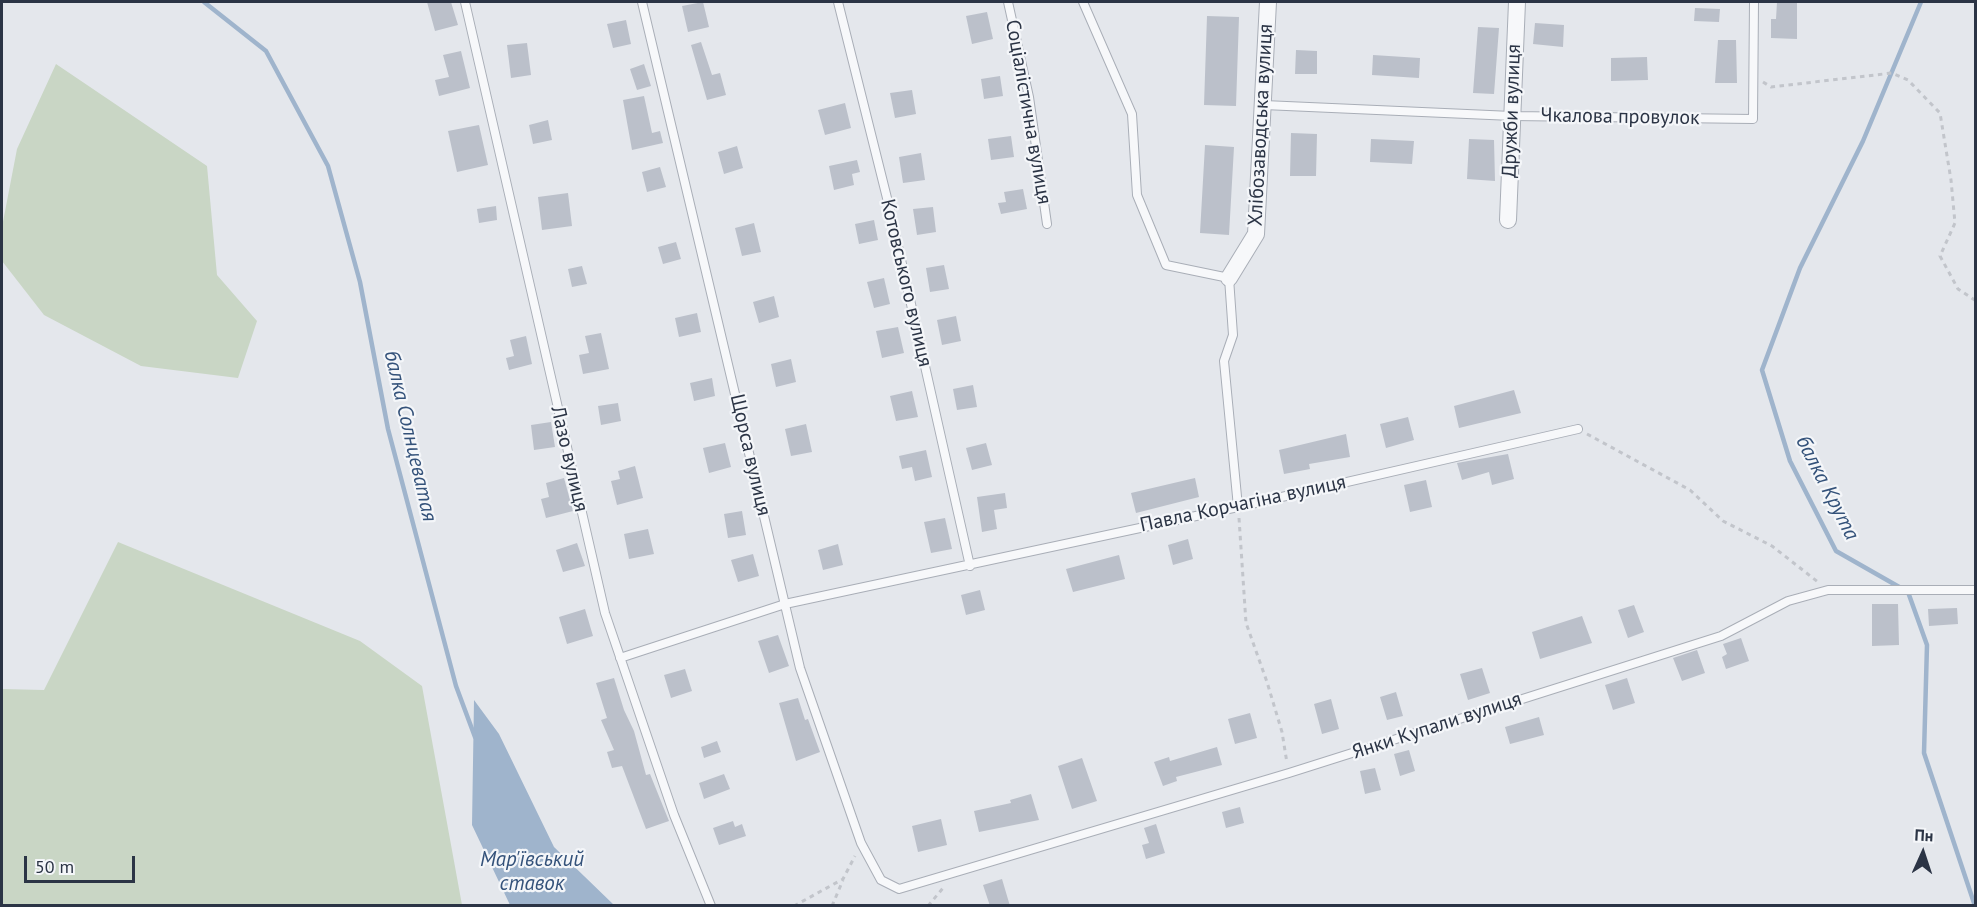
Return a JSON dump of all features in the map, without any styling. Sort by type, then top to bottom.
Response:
[{"type":"street","name":"Хлібозаводська вулиця","points":[[1229,278],[1256,234],[1268,2]]},
{"type":"street","name":"Дружби вулиця","points":[[1508,220],[1517,2]]},
{"type":"lane","name":"Лазо вулиця","points":[[465,2],[604,613],[674,815],[711,906]]},
{"type":"lane","name":"Щорса вулиця","points":[[642,2],[800,668],[861,843],[881,880],[899,889]]},
{"type":"lane","name":"Котовського вулиця","points":[[838,2],[888,202],[970,566]]},
{"type":"lane","name":"Соціалістична вулиця","points":[[1008,2],[1029,98],[1047,224]]},
{"type":"lane","points":[[1083,2],[1132,114],[1137,195],[1166,265],[1229,278],[1233,335],[1224,361],[1238,507]]},
{"type":"lane","points":[[1754,2],[1754,77]]},
{"type":"lane","name":"Чкалова провулок","points":[[1264,105],[1512,116],[1753,119],[1754,77]]},
{"type":"lane","name":"Павла Корчагіна вулиця","points":[[620,657],[785,604],[1238,507],[1578,429]]},
{"type":"lane","name":"Янки Купали вулиця","points":[[899,889],[1289,773],[1721,636],[1788,601],[1828,590],[1976,590]]},
{"type":"path","points":[[1754,77],[1771,87],[1892,73],[1908,80],[1940,113],[1951,180],[1955,223],[1940,256],[1958,289],[1976,301]]},
{"type":"path","points":[[1578,429],[1690,490],[1723,520],[1772,546],[1828,590]]},
{"type":"path","points":[[1238,507],[1246,623],[1282,732],[1289,773]]},
{"type":"path","points":[[832,906],[861,843]]},
{"type":"path","points":[[794,906],[843,879]]},
{"type":"green space","points":[[56,64],[207,166],[217,275],[257,321],[238,378],[141,366],[44,315],[2,261],[2,227],[17,149]]},
{"type":"green space","points":[[118,542],[360,641],[422,686],[462,905],[2,905],[2,689],[44,690]]},
{"type":"water","name":"Мар'ївський ставок","points":[[474,700],[499,734],[554,847],[614,905],[510,905],[472,825]]},
{"type":"building","points":[[427,2],[451,2],[458,25],[435,31]]},
{"type":"building","points":[[703,2],[709,27],[688,32],[682,6]]},
{"type":"building","points":[[1777,2],[1797,2],[1797,39],[1771,38],[1771,19],[1776,19]]},
{"type":"building","points":[[1695,8],[1720,9],[1719,22],[1694,21]]},
{"type":"building","points":[[987,12],[993,39],[972,44],[966,16]]},
{"type":"building","points":[[1207,16],[1239,17],[1236,106],[1204,105]]},
{"type":"building","points":[[626,20],[631,44],[613,48],[607,24]]},
{"type":"building","points":[[1535,23],[1564,25],[1563,47],[1533,44]]},
{"type":"building","points":[[1478,27],[1499,28],[1494,94],[1473,93]]},
{"type":"building","points":[[1718,40],[1736,40],[1737,83],[1715,83]]},
{"type":"building","points":[[701,42],[712,75],[720,73],[726,95],[707,100],[691,45]]},
{"type":"building","points":[[527,43],[531,75],[511,78],[507,45]]},
{"type":"building","points":[[1296,50],[1317,51],[1317,74],[1295,74]]},
{"type":"building","points":[[461,51],[470,88],[439,96],[435,80],[449,77],[443,55]]},
{"type":"building","points":[[1373,55],[1420,58],[1419,78],[1372,75]]},
{"type":"building","points":[[1647,57],[1648,80],[1611,81],[1611,58]]},
{"type":"building","points":[[644,64],[651,86],[637,90],[630,69]]},
{"type":"building","points":[[1000,76],[1003,96],[984,99],[981,79]]},
{"type":"building","points":[[912,90],[916,114],[895,118],[890,93]]},
{"type":"building","points":[[644,96],[652,133],[660,131],[663,143],[632,150],[623,100]]},
{"type":"building","points":[[845,103],[851,128],[825,135],[818,110]]},
{"type":"building","points":[[548,120],[552,140],[533,144],[529,125]]},
{"type":"building","points":[[479,125],[488,165],[457,172],[448,131]]},
{"type":"building","points":[[1291,133],[1317,134],[1316,176],[1290,176]]},
{"type":"building","points":[[1011,136],[1014,157],[991,160],[988,139]]},
{"type":"building","points":[[1371,139],[1414,141],[1412,164],[1370,162]]},
{"type":"building","points":[[1469,139],[1494,140],[1495,181],[1467,179]]},
{"type":"building","points":[[1205,145],[1234,147],[1229,235],[1200,233]]},
{"type":"building","points":[[737,146],[743,168],[724,174],[718,152]]},
{"type":"building","points":[[921,153],[925,180],[903,183],[899,157]]},
{"type":"building","points":[[857,160],[860,172],[852,174],[854,185],[834,190],[829,166]]},
{"type":"building","points":[[660,167],[666,187],[647,192],[642,172]]},
{"type":"building","points":[[1023,189],[1027,209],[1001,214],[998,203],[1006,202],[1004,192]]},
{"type":"building","points":[[568,193],[572,226],[542,230],[538,197]]},
{"type":"building","points":[[496,206],[497,220],[479,223],[477,209]]},
{"type":"building","points":[[933,207],[936,232],[917,235],[913,209]]},
{"type":"building","points":[[874,220],[878,240],[859,244],[855,224]]},
{"type":"building","points":[[754,223],[761,252],[742,256],[735,228]]},
{"type":"building","points":[[676,242],[681,259],[663,264],[658,247]]},
{"type":"building","points":[[944,265],[949,289],[930,292],[926,268]]},
{"type":"building","points":[[582,266],[587,284],[572,287],[568,269]]},
{"type":"building","points":[[884,278],[890,304],[874,308],[867,282]]},
{"type":"building","points":[[774,296],[779,317],[759,323],[753,302]]},
{"type":"building","points":[[697,313],[701,332],[679,337],[675,318]]},
{"type":"building","points":[[956,316],[961,341],[942,345],[937,320]]},
{"type":"building","points":[[898,327],[904,353],[882,358],[876,331]]},
{"type":"building","points":[[601,333],[609,369],[583,374],[579,355],[589,353],[585,336]]},
{"type":"building","points":[[526,336],[532,364],[509,370],[506,358],[514,356],[510,340]]},
{"type":"building","points":[[791,359],[796,382],[776,387],[771,364]]},
{"type":"building","points":[[712,378],[715,396],[694,401],[690,383]]},
{"type":"building","points":[[973,385],[977,407],[957,410],[953,389]]},
{"type":"building","points":[[1514,390],[1521,413],[1459,428],[1454,406]]},
{"type":"building","points":[[912,391],[918,417],[896,421],[890,396]]},
{"type":"building","points":[[618,403],[621,421],[601,425],[598,406]]},
{"type":"building","points":[[1408,417],[1414,440],[1386,448],[1380,424]]},
{"type":"building","points":[[551,422],[555,447],[534,450],[531,425]]},
{"type":"building","points":[[806,424],[812,452],[791,456],[785,429]]},
{"type":"building","points":[[1346,434],[1350,457],[1309,464],[1310,469],[1284,474],[1279,450]]},
{"type":"building","points":[[725,443],[731,467],[709,473],[703,448]]},
{"type":"building","points":[[986,443],[992,465],[972,470],[966,448]]},
{"type":"building","points":[[926,450],[932,477],[915,481],[912,467],[902,469],[899,456]]},
{"type":"building","points":[[1508,454],[1514,479],[1492,485],[1489,472],[1462,480],[1457,463]]},
{"type":"building","points":[[635,466],[643,498],[617,505],[611,481],[620,479],[618,471]]},
{"type":"building","points":[[564,478],[573,511],[546,518],[541,499],[549,497],[546,483]]},
{"type":"building","points":[[1195,478],[1199,497],[1136,513],[1131,493]]},
{"type":"building","points":[[1426,480],[1432,507],[1410,512],[1404,485]]},
{"type":"building","points":[[1005,493],[1007,508],[994,510],[997,529],[982,532],[977,497]]},
{"type":"building","points":[[742,511],[746,535],[728,538],[724,514]]},
{"type":"building","points":[[945,518],[952,549],[931,553],[924,522]]},
{"type":"building","points":[[648,529],[654,554],[629,559],[624,534]]},
{"type":"building","points":[[1188,539],[1193,559],[1173,565],[1168,545]]},
{"type":"building","points":[[577,543],[585,566],[563,572],[556,550]]},
{"type":"building","points":[[838,544],[843,565],[823,570],[818,550]]},
{"type":"building","points":[[753,554],[759,576],[738,582],[731,560]]},
{"type":"building","points":[[1119,555],[1125,579],[1073,592],[1066,569]]},
{"type":"building","points":[[980,590],[985,610],[966,615],[961,595]]},
{"type":"building","points":[[1872,604],[1898,604],[1899,645],[1872,646]]},
{"type":"building","points":[[1634,605],[1644,632],[1628,638],[1618,610]]},
{"type":"building","points":[[1957,608],[1958,624],[1929,626],[1928,609]]},
{"type":"building","points":[[585,609],[593,636],[567,644],[559,617]]},
{"type":"building","points":[[1582,616],[1592,643],[1540,659],[1532,632]]},
{"type":"building","points":[[778,635],[789,666],[769,673],[758,641]]},
{"type":"building","points":[[1741,638],[1749,661],[1726,669],[1722,657],[1727,654],[1723,644]]},
{"type":"building","points":[[1697,650],[1705,673],[1682,681],[1673,658]]},
{"type":"building","points":[[1482,668],[1490,693],[1468,700],[1460,674]]},
{"type":"building","points":[[685,669],[692,691],[671,698],[664,675]]},
{"type":"building","points":[[614,678],[624,710],[634,731],[646,775],[650,774],[669,821],[646,829],[622,766],[612,768],[607,752],[614,750],[601,720],[607,718],[596,683]]},
{"type":"building","points":[[1627,678],[1635,703],[1613,710],[1605,685]]},
{"type":"building","points":[[1396,692],[1403,716],[1387,720],[1380,697]]},
{"type":"building","points":[[798,698],[805,720],[808,719],[820,752],[796,761],[779,703]]},
{"type":"building","points":[[1331,699],[1339,729],[1322,734],[1314,704]]},
{"type":"building","points":[[1250,713],[1257,738],[1235,744],[1228,719]]},
{"type":"building","points":[[1539,717],[1544,735],[1510,744],[1505,727]]},
{"type":"building","points":[[717,741],[721,752],[704,758],[701,747]]},
{"type":"building","points":[[1217,747],[1222,765],[1176,777],[1177,781],[1163,786],[1154,762],[1169,757],[1170,761]]},
{"type":"building","points":[[1409,750],[1415,771],[1400,776],[1394,754]]},
{"type":"building","points":[[1082,758],[1097,801],[1072,809],[1058,766]]},
{"type":"building","points":[[1375,768],[1381,790],[1365,794],[1360,771]]},
{"type":"building","points":[[724,774],[730,789],[704,799],[699,783]]},
{"type":"building","points":[[1031,794],[1039,820],[979,832],[974,811],[1011,803],[1010,800]]},
{"type":"building","points":[[1240,807],[1244,823],[1226,828],[1222,812]]},
{"type":"building","points":[[941,819],[947,845],[918,852],[912,826]]},
{"type":"building","points":[[733,821],[735,827],[742,824],[746,836],[719,845],[713,828]]},
{"type":"building","points":[[1156,824],[1165,853],[1146,859],[1142,845],[1149,843],[1144,828]]},
{"type":"building","points":[[1002,879],[1010,906],[990,906],[983,885]]},
{"type":"waterway","name":"балка Солнцеватая","points":[[204,2],[266,51],[328,166],[360,282],[388,429],[456,686],[475,737]]},
{"type":"waterway","name":"балка Крута","points":[[1921,2],[1863,141],[1800,268],[1762,370],[1790,461],[1836,551],[1908,592],[1927,645],[1924,753],[1975,906]]}]
